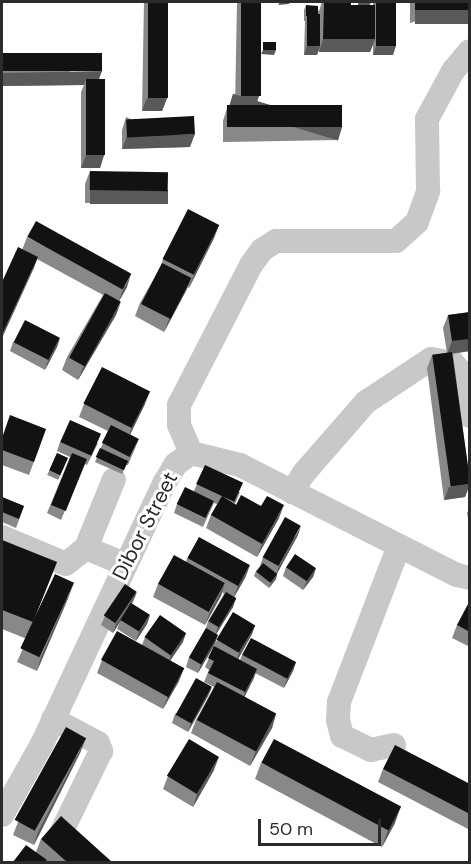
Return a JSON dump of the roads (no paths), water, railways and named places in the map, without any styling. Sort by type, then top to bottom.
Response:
[{"type":"street","points":[[191,453],[179,425],[179,405],[250,265],[262,250],[276,241],[396,241],[417,222],[428,191],[427,119],[453,71],[470,51]]},
{"type":"street","points":[[292,492],[304,473],[366,402],[430,359],[453,363],[460,370],[470,416]]},
{"type":"street","name":"Dibor Street","points":[[2,814],[53,719],[124,564],[165,482],[176,464],[191,453],[240,465],[399,546],[470,578]]},
{"type":"street","points":[[2,537],[66,564],[86,548],[114,479]]},
{"type":"street","points":[[394,745],[371,750],[342,736],[338,720],[339,702],[399,546]]},
{"type":"street","points":[[86,548],[124,564]]},
{"type":"street","points":[[53,719],[98,743],[101,751],[62,831]]}]
